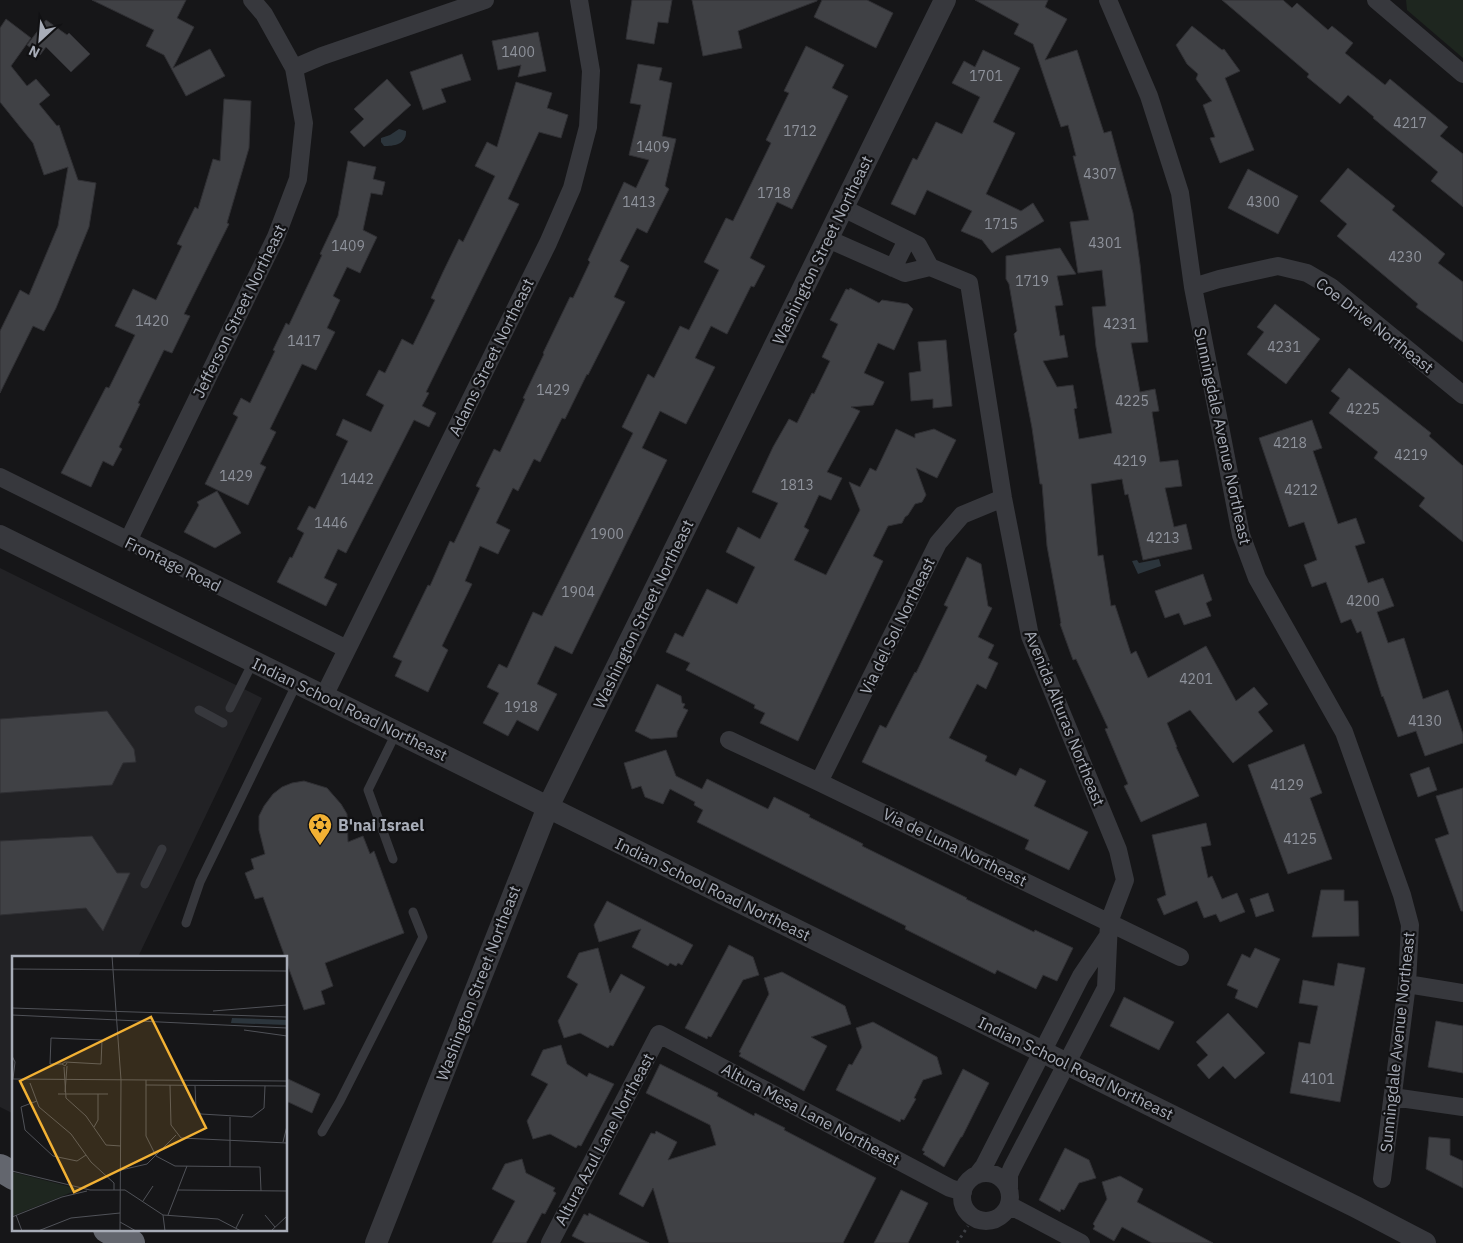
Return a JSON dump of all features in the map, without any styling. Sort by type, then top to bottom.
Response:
[{"type":"highway","points":[[0,1168],[12,1175]]},
{"type":"highway","points":[[109,1230],[131,1243]]},
{"type":"street","name":"Jefferson Street Northeast","points":[[128,541],[276,237],[298,179],[304,123],[294,68],[264,14],[252,0]]},
{"type":"street","points":[[294,68],[322,56],[485,0]]},
{"type":"street","name":"Adams Street Northeast","points":[[324,696],[548,243],[572,188],[588,127],[591,71],[579,0]]},
{"type":"street","name":"Washington Street Northeast","points":[[376,1243],[548,807],[945,0]]},
{"type":"street","name":"Sunningdale Avenue Northeast","points":[[1108,0],[1149,96],[1180,193],[1193,287],[1240,535],[1257,578],[1344,732],[1402,895],[1410,925],[1407,984],[1382,1179]]},
{"type":"street","points":[[1376,0],[1463,74]]},
{"type":"street","points":[[828,239],[904,273],[930,268],[918,245],[843,208]]},
{"type":"street","points":[[893,268],[907,240]]},
{"type":"street","name":"Coe Drive Northeast","points":[[1193,287],[1219,279],[1278,266],[1307,273],[1331,287],[1463,395]]},
{"type":"street","name":"Avenida Alturas Northeast","points":[[930,268],[969,283],[1003,498],[1030,636],[1118,850],[1124,880],[1108,929],[1106,988],[1012,1168],[1009,1175],[1009,1196]]},
{"type":"street","name":"Frontage Road","points":[[0,477],[347,649]]},
{"type":"street","name":"Via del Sol Northeast","points":[[819,782],[938,543],[962,515],[1003,498]]},
{"type":"street","name":"Indian School Road Northeast","points":[[0,536],[1356,1207],[1425,1243]]},
{"type":"street","name":"Via de Luna Northeast","points":[[729,740],[819,782],[1108,929],[1180,957]]},
{"type":"street","points":[[976,1175],[992,1174],[999,1176],[1005,1181],[1009,1196],[1006,1212],[999,1217],[983,1221],[969,1214],[965,1207],[963,1192],[965,1185],[984,1166],[1081,976],[1108,929]]},
{"type":"street","points":[[1407,984],[1463,993]]},
{"type":"street","name":"Altura Mesa Lane Northeast","points":[[659,1034],[950,1188],[963,1192]]},
{"type":"street","name":"Altura Azul Lane Northeast","points":[[550,1243],[659,1034]]},
{"type":"street","points":[[1393,1097],[1463,1107]]},
{"type":"street","points":[[1009,1196],[1081,1243]]},
{"type":"lane","points":[[230,708],[253,661]]},
{"type":"lane","points":[[186,922],[200,882],[297,683]]},
{"type":"lane","points":[[199,710],[222,723]]},
{"type":"lane","points":[[393,859],[368,790],[396,732]]},
{"type":"lane","points":[[145,884],[162,849]]},
{"type":"lane","points":[[322,1132],[340,1101],[423,937],[413,912]]},
{"type":"path","points":[[957,1243],[968,1226]]},
{"type":"shaded area","points":[[1406,0],[1463,0],[1463,58],[1407,10]]},
{"type":"shaded area","points":[[399,129],[406,131],[404,139],[396,145],[384,146],[381,138]]},
{"type":"shaded area","points":[[1159,559],[1161,566],[1138,574],[1132,561],[1137,560],[1139,563]]},
{"type":"shaded area","points":[[0,568],[262,698],[138,956],[12,956],[12,1113],[0,1107]]},
{"type":"building","points":[[92,0],[186,0],[177,18],[194,27],[173,68],[210,49],[225,76],[186,96],[164,55],[146,46],[154,30]]},
{"type":"building","points":[[632,0],[672,0],[668,23],[658,22],[654,44],[626,39]]},
{"type":"building","points":[[692,0],[817,1],[738,31],[742,48],[703,56]]},
{"type":"building","points":[[822,0],[867,0],[893,13],[876,48],[814,17]]},
{"type":"building","points":[[975,0],[1048,0],[1045,7],[1067,19],[1045,60],[1077,50],[1104,133],[1111,131],[1133,213],[1148,342],[1131,343],[1140,392],[1155,389],[1159,411],[1152,412],[1160,462],[1178,460],[1182,486],[1165,488],[1174,527],[1186,524],[1192,549],[1143,560],[1128,494],[1125,495],[1122,479],[1091,484],[1098,556],[1103,555],[1111,606],[1115,605],[1131,654],[1136,651],[1148,678],[1206,646],[1236,701],[1254,687],[1268,704],[1258,712],[1273,731],[1233,763],[1190,710],[1167,723],[1199,796],[1141,822],[1124,786],[1128,784],[1105,729],[1108,728],[1076,659],[1073,660],[1060,624],[1047,546],[1042,484],[1040,484],[1032,428],[1014,334],[1017,331],[1009,284],[1006,279],[1006,256],[1060,248],[1076,274],[1057,276],[1063,305],[1055,306],[1060,336],[1064,335],[1068,357],[1043,361],[1057,387],[1073,385],[1077,408],[1074,409],[1079,439],[1112,433],[1096,347],[1092,307],[1106,306],[1102,270],[1078,273],[1070,222],[1089,220],[1073,156],[1076,156],[1068,125],[1061,127],[1033,44],[1014,34],[1019,24]]},
{"type":"building","points":[[1222,0],[1283,0],[1292,8],[1297,3],[1328,30],[1332,26],[1353,43],[1345,53],[1385,85],[1390,79],[1448,127],[1440,136],[1463,154],[1463,207],[1431,181],[1438,172],[1374,117],[1348,95],[1340,104],[1307,77],[1309,74]]},
{"type":"building","points":[[6,19],[31,38],[11,66],[27,86],[36,79],[50,95],[39,104],[57,126],[59,125],[78,180],[96,183],[89,227],[56,308],[44,331],[33,326],[0,393],[0,331],[20,290],[29,295],[58,226],[68,167],[44,175],[33,143],[0,102],[0,28]]},
{"type":"building","points":[[46,20],[67,35],[69,33],[90,54],[71,72],[46,47],[40,55],[27,45]]},
{"type":"building","points":[[1192,26],[1222,50],[1224,49],[1240,71],[1225,78],[1254,150],[1220,163],[1210,138],[1215,137],[1203,105],[1212,101],[1196,79],[1198,74],[1187,64],[1176,45]]},
{"type":"building","points":[[538,32],[546,71],[518,77],[521,65],[498,70],[492,41]]},
{"type":"building","points":[[806,46],[844,65],[832,88],[848,96],[792,209],[777,202],[750,258],[765,266],[754,287],[751,286],[727,334],[711,326],[695,358],[715,367],[686,424],[660,411],[642,448],[667,460],[572,654],[555,646],[537,684],[557,694],[538,731],[517,720],[508,736],[483,723],[499,693],[487,687],[499,664],[507,668],[533,612],[542,616],[633,433],[622,427],[648,374],[654,378],[680,326],[689,330],[719,270],[704,262],[726,218],[733,221],[771,143],[766,140],[789,93],[784,91]]},
{"type":"building","points":[[983,50],[1020,68],[993,122],[1015,133],[986,194],[1021,211],[1033,203],[1044,221],[992,253],[982,240],[961,231],[972,211],[927,190],[915,215],[891,204],[913,158],[917,160],[936,122],[962,134],[980,97],[952,83],[964,61],[975,67]]},
{"type":"building","points":[[462,54],[471,80],[441,89],[446,102],[423,110],[410,72]]},
{"type":"building","points":[[638,64],[662,68],[659,80],[672,83],[662,136],[676,139],[665,186],[669,189],[647,233],[637,228],[620,261],[629,266],[614,297],[625,302],[588,375],[565,419],[562,418],[540,462],[534,459],[518,491],[513,488],[496,523],[510,530],[498,554],[480,546],[465,581],[472,584],[442,646],[448,650],[428,692],[395,676],[402,661],[393,657],[428,585],[430,586],[450,541],[454,543],[480,488],[476,486],[494,449],[500,452],[525,399],[523,398],[543,353],[570,297],[573,298],[590,262],[588,260],[624,182],[636,188],[649,160],[629,155],[641,105],[630,103]]},
{"type":"building","points":[[387,79],[411,105],[364,147],[350,132],[364,119],[354,109]]},
{"type":"building","points":[[516,82],[552,93],[547,108],[568,115],[561,138],[539,132],[508,199],[519,204],[426,392],[429,393],[422,406],[436,413],[429,427],[414,420],[346,553],[338,549],[324,578],[337,584],[326,606],[277,582],[290,557],[292,558],[304,533],[297,529],[309,506],[315,509],[348,441],[336,435],[343,419],[371,432],[384,405],[366,395],[379,370],[385,373],[402,339],[413,345],[435,300],[431,298],[459,239],[463,242],[495,176],[475,166],[487,142],[497,147]]},
{"type":"building","points":[[224,99],[251,101],[249,148],[227,223],[229,224],[184,314],[190,316],[172,353],[164,350],[138,403],[140,404],[119,447],[122,449],[113,466],[103,461],[91,487],[61,473],[106,387],[109,388],[135,335],[115,326],[133,289],[156,300],[182,246],[177,244],[195,207],[198,209],[213,159],[220,161]]},
{"type":"building","points":[[348,161],[376,167],[373,179],[385,182],[382,195],[371,193],[363,230],[377,237],[360,273],[347,267],[333,296],[340,300],[327,328],[335,332],[316,370],[302,364],[270,429],[276,432],[260,464],[266,467],[248,505],[205,484],[238,417],[233,414],[241,398],[250,403],[286,323],[289,325],[322,255],[320,254],[338,216]]},
{"type":"building","points":[[1348,168],[1395,206],[1392,210],[1445,254],[1438,263],[1463,282],[1463,342],[1416,307],[1418,304],[1337,236],[1347,224],[1320,201]]},
{"type":"building","points":[[1248,169],[1298,196],[1278,234],[1228,208]]},
{"type":"building","points":[[850,288],[879,303],[882,300],[908,304],[913,309],[894,350],[878,343],[864,373],[884,382],[873,405],[851,407],[860,411],[827,472],[842,478],[831,500],[819,495],[804,527],[809,530],[794,560],[826,575],[860,510],[849,482],[860,487],[870,468],[876,471],[896,429],[915,438],[915,434],[934,429],[956,440],[937,478],[916,468],[926,495],[922,502],[915,504],[902,523],[888,526],[873,556],[883,561],[798,741],[760,723],[765,713],[754,708],[755,705],[686,670],[690,663],[666,652],[675,633],[683,637],[707,589],[737,604],[755,567],[726,552],[738,527],[760,539],[778,503],[752,492],[773,447],[789,419],[797,423],[830,361],[822,357],[838,324],[830,320],[846,289],[849,290]]},
{"type":"building","points":[[1275,304],[1320,339],[1286,384],[1247,354],[1264,332],[1257,327]]},
{"type":"building","points":[[946,340],[952,406],[933,408],[933,399],[911,401],[909,373],[921,371],[918,342]]},
{"type":"building","points":[[1349,368],[1431,433],[1429,436],[1463,466],[1463,542],[1419,506],[1425,498],[1374,458],[1378,452],[1329,413],[1340,398],[1331,391]]},
{"type":"building","points":[[1312,420],[1322,448],[1313,451],[1338,524],[1356,518],[1365,543],[1355,546],[1368,583],[1383,578],[1394,606],[1377,612],[1388,643],[1404,638],[1423,699],[1448,690],[1463,734],[1463,743],[1425,756],[1416,731],[1398,737],[1382,697],[1361,631],[1357,633],[1351,619],[1341,623],[1326,582],[1312,587],[1304,565],[1317,560],[1304,522],[1289,527],[1259,438]]},
{"type":"building","points":[[217,491],[241,533],[215,548],[184,532],[199,505],[197,502]]},
{"type":"building","points":[[967,557],[981,564],[988,606],[992,608],[978,637],[994,645],[988,658],[998,663],[986,689],[977,684],[949,738],[987,756],[985,761],[1016,776],[1020,768],[1046,781],[1034,806],[1088,832],[1069,870],[1025,849],[1029,840],[862,762],[880,725],[886,728],[916,673],[948,607],[944,605]]},
{"type":"building","points":[[1203,574],[1212,600],[1206,603],[1211,616],[1184,625],[1179,613],[1165,618],[1155,591]]},
{"type":"building","points":[[657,684],[681,696],[682,703],[685,704],[683,708],[688,710],[677,732],[677,737],[651,739],[635,731]]},
{"type":"building","points":[[107,711],[134,749],[136,762],[123,763],[112,785],[0,793],[0,719]]},
{"type":"building","points":[[1304,744],[1322,793],[1310,798],[1332,859],[1288,874],[1248,765]]},
{"type":"building","points":[[666,750],[676,776],[702,789],[707,779],[768,809],[774,797],[863,844],[862,846],[966,899],[1034,932],[1035,930],[1073,948],[1057,981],[1043,975],[1036,989],[997,970],[995,974],[905,929],[906,926],[697,822],[703,810],[694,805],[695,802],[670,789],[663,804],[645,797],[641,786],[632,789],[624,763]]},
{"type":"building","points":[[1429,767],[1437,790],[1418,797],[1410,774]]},
{"type":"building","points":[[304,781],[327,788],[341,804],[347,814],[348,842],[363,836],[370,854],[374,851],[404,933],[325,963],[333,986],[321,991],[325,1004],[304,1010],[288,966],[288,956],[285,956],[263,897],[255,899],[245,873],[254,869],[251,859],[265,854],[259,830],[259,816],[264,806],[273,794],[282,787]]},
{"type":"building","points":[[1463,788],[1463,911],[1461,911],[1435,839],[1449,834],[1436,796]]},
{"type":"building","points":[[1206,823],[1211,845],[1201,847],[1208,878],[1212,876],[1222,899],[1237,893],[1245,912],[1220,922],[1216,914],[1204,918],[1197,901],[1164,915],[1157,899],[1166,895],[1152,835]]},
{"type":"building","points":[[92,836],[117,873],[130,873],[103,931],[86,908],[0,915],[0,841]]},
{"type":"building","points":[[1321,890],[1344,890],[1344,901],[1358,901],[1359,936],[1312,937]]},
{"type":"building","points":[[1268,893],[1274,911],[1256,917],[1250,899]]},
{"type":"building","points":[[607,901],[693,945],[682,965],[678,963],[676,966],[670,963],[668,966],[632,947],[641,929],[599,942],[594,925]]},
{"type":"building","points":[[729,945],[753,957],[759,975],[743,980],[711,1037],[708,1036],[707,1039],[685,1028]]},
{"type":"building","points":[[598,948],[610,993],[621,974],[645,987],[613,1046],[610,1045],[608,1048],[580,1033],[564,1038],[558,1021],[578,984],[567,977],[579,953]]},
{"type":"building","points":[[1255,948],[1280,959],[1257,1008],[1235,998],[1238,990],[1227,985],[1242,954],[1250,958]]},
{"type":"building","points":[[1338,963],[1365,968],[1340,1102],[1290,1093],[1299,1042],[1310,1044],[1318,1006],[1299,1003],[1303,980],[1334,986]]},
{"type":"building","points":[[782,972],[845,1006],[851,1024],[811,1037],[827,1046],[804,1091],[739,1056],[741,1053],[739,1052],[769,994],[764,978]]},
{"type":"building","points":[[1124,997],[1174,1022],[1159,1050],[1110,1026]]},
{"type":"building","points":[[1228,1013],[1265,1053],[1235,1079],[1223,1066],[1209,1079],[1197,1065],[1208,1055],[1196,1042]]},
{"type":"building","points":[[1436,1021],[1463,1026],[1463,1073],[1428,1067]]},
{"type":"building","points":[[873,1022],[937,1057],[942,1074],[923,1080],[914,1098],[916,1099],[904,1120],[901,1119],[900,1122],[836,1090],[849,1064],[852,1065],[862,1047],[856,1028]]},
{"type":"building","points":[[561,1045],[567,1064],[587,1077],[589,1073],[614,1084],[581,1146],[578,1145],[576,1148],[550,1134],[533,1139],[527,1121],[548,1084],[531,1075],[543,1050]]},
{"type":"building","points":[[660,1064],[718,1093],[717,1096],[754,1116],[755,1113],[785,1128],[784,1130],[876,1178],[843,1243],[669,1243],[653,1188],[643,1207],[619,1194],[651,1133],[655,1134],[656,1131],[677,1142],[668,1160],[716,1145],[710,1125],[646,1093]]},
{"type":"building","points":[[963,1069],[989,1083],[962,1137],[944,1167],[923,1154],[925,1152],[922,1150]]},
{"type":"building","points":[[288,1079],[320,1094],[312,1113],[288,1102]]},
{"type":"building","points":[[1429,1137],[1450,1139],[1450,1155],[1463,1161],[1463,1188],[1426,1169]]},
{"type":"building","points":[[1065,1148],[1089,1160],[1096,1178],[1079,1183],[1064,1210],[1061,1209],[1060,1212],[1039,1200]]},
{"type":"building","points":[[522,1159],[526,1173],[555,1188],[553,1191],[556,1193],[545,1214],[542,1213],[526,1243],[492,1243],[515,1201],[492,1189],[505,1164]]},
{"type":"building","points":[[1120,1176],[1143,1189],[1137,1202],[1213,1243],[1152,1243],[1122,1227],[1114,1241],[1093,1229],[1095,1226],[1093,1224],[1107,1199],[1102,1182]]},
{"type":"building","points":[[901,1190],[928,1203],[908,1243],[874,1243]]},
{"type":"building","points":[[589,1213],[649,1243],[586,1243],[572,1236],[584,1214],[588,1216]]},
{"type":"place","name":"B'nai Israel","points":[[320,846]]}]
